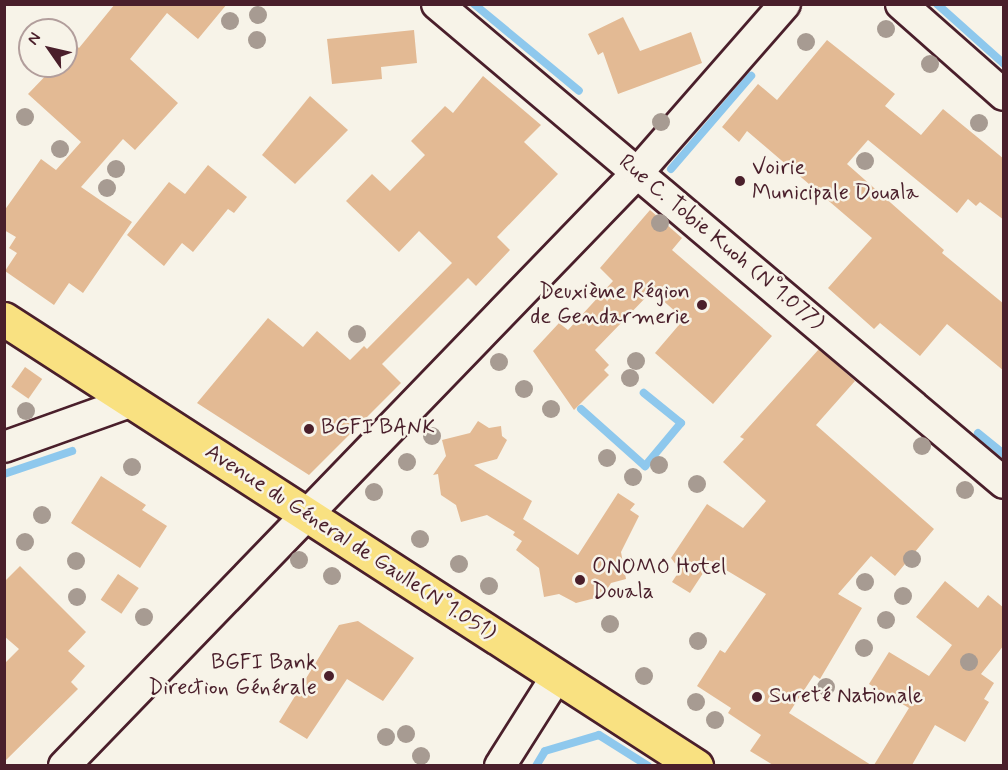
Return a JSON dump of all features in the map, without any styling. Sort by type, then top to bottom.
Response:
[{"type":"main road","name":"Avenue du Géneral de Gaulle(N°1.051)","points":[[4,319],[696,765]]},
{"type":"street","name":"Rue C. Tobie Kuoh (N°1.077)","points":[[437,4],[1004,483]]},
{"type":"street","points":[[64,765],[638,172],[785,4]]},
{"type":"street","points":[[901,4],[1004,94]]},
{"type":"street","points":[[4,447],[130,402]]},
{"type":"street","points":[[500,765],[557,676]]},
{"type":"building","points":[[115,4],[227,4],[198,39],[167,13],[130,59],[178,103],[135,150],[123,139],[81,187],[132,222],[83,293],[69,283],[54,305],[5,271],[17,253],[9,248],[16,237],[4,230],[4,211],[41,159],[56,170],[81,142],[28,94],[43,78],[78,78],[79,48]]},
{"type":"building","points":[[623,17],[640,51],[691,32],[702,63],[618,94],[603,52],[598,55],[588,34]]},
{"type":"building","points":[[414,30],[417,63],[381,67],[382,79],[332,84],[327,39]]},
{"type":"building","points":[[827,40],[895,94],[885,106],[921,135],[943,109],[1004,159],[1004,220],[980,202],[976,206],[968,199],[957,213],[868,140],[847,164],[944,250],[942,253],[1004,304],[1004,371],[947,324],[920,356],[880,323],[874,329],[828,288],[872,238],[747,131],[739,142],[722,127],[758,84],[777,100]]},
{"type":"building","points":[[483,76],[541,125],[524,142],[558,174],[497,237],[510,250],[476,286],[468,278],[382,364],[401,383],[309,475],[197,403],[268,318],[303,347],[317,331],[350,360],[364,346],[367,349],[452,263],[419,231],[399,252],[346,201],[372,174],[390,191],[425,155],[411,141],[445,106],[453,113]]},
{"type":"building","points":[[310,96],[348,130],[295,184],[262,155]]},
{"type":"building","points":[[208,165],[247,197],[234,213],[228,209],[193,252],[182,243],[164,266],[127,235],[169,182],[185,194]]},
{"type":"building","name":"Deuxième Région de Gendarmerie","points":[[650,210],[682,238],[672,250],[772,336],[713,404],[655,353],[684,319],[652,291],[595,350],[609,365],[604,370],[609,375],[574,410],[533,351],[559,323],[568,330],[613,281],[600,268]]},
{"type":"building","points":[[819,349],[855,381],[816,425],[934,529],[895,576],[871,556],[838,594],[862,608],[820,679],[814,675],[789,713],[871,765],[773,765],[750,751],[761,735],[728,713],[731,708],[697,686],[720,650],[725,653],[766,594],[711,561],[690,593],[672,582],[680,570],[671,558],[707,504],[743,528],[766,501],[723,462],[744,439],[740,437]]},
{"type":"building","points":[[25,367],[42,379],[28,399],[11,387]]},
{"type":"building","points":[[478,421],[489,428],[501,426],[502,436],[507,440],[497,459],[474,465],[532,501],[523,519],[578,555],[618,493],[635,504],[630,510],[639,516],[621,552],[626,579],[611,583],[603,596],[576,603],[559,594],[544,597],[539,568],[516,550],[522,541],[513,535],[515,532],[487,515],[461,522],[456,505],[441,495],[438,474],[433,475],[446,456],[442,440],[470,433]]},
{"type":"building","points":[[101,476],[146,505],[142,510],[167,526],[140,568],[71,523]]},
{"type":"building","points":[[20,566],[86,632],[68,651],[85,666],[71,682],[78,689],[4,762],[4,664],[19,649],[4,636],[4,582]]},
{"type":"building","points":[[118,574],[139,588],[121,614],[101,600]]},
{"type":"building","points":[[945,581],[978,608],[988,595],[1004,608],[1004,645],[981,674],[994,683],[984,699],[989,702],[965,742],[935,725],[912,765],[874,765],[909,708],[869,684],[889,652],[929,676],[952,645],[916,617]]},
{"type":"building","name":"BGFI Bank Direction Générale","points":[[358,621],[414,658],[383,701],[347,679],[307,739],[279,722],[339,625]]},
{"type":"waterway","points":[[474,4],[579,91]]},
{"type":"waterway","points":[[937,4],[1004,64]]},
{"type":"waterway","points":[[671,169],[751,76]]},
{"type":"waterway","points":[[581,409],[645,466],[681,423],[644,393]]},
{"type":"waterway","points":[[978,433],[1004,454]]},
{"type":"waterway","points":[[4,474],[72,451]]},
{"type":"waterway","points":[[536,766],[545,751],[599,735],[648,766]]},
{"type":"place","name":"Voirie Municipale Douala","points":[[740,181]]},
{"type":"place","name":"Deuxième Région de Gendarmerie","points":[[702,305]]},
{"type":"place","name":"BGFI BANK","points":[[309,429]]},
{"type":"place","name":"ONOMO Hotel Douala","points":[[580,580]]},
{"type":"place","name":"BGFI Bank Direction Générale","points":[[329,676]]},
{"type":"place","name":"Sureté Nationale","points":[[757,697]]}]
